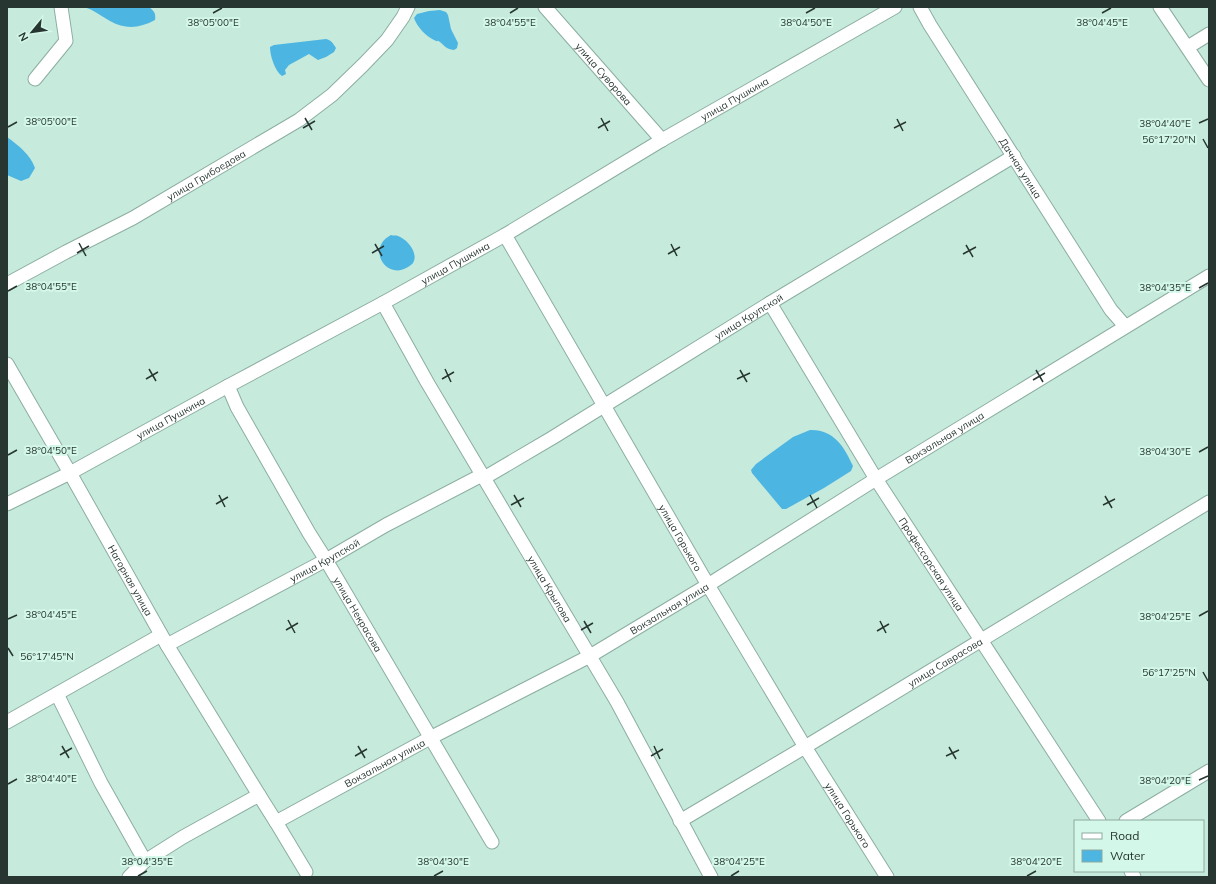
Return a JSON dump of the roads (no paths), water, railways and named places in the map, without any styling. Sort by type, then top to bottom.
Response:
[{"type":"street","points":[[35,79],[66,41],[61,7]]},
{"type":"street","name":"улица Грибоедова","points":[[7,284],[133,218],[299,120],[332,95],[363,65],[387,40],[408,7]]},
{"type":"street","name":"улица Суворова","points":[[545,7],[662,140]]},
{"type":"street","name":"улица Пушкина","points":[[7,504],[70,473],[505,235],[662,140],[895,7]]},
{"type":"street","name":"Дачная улица","points":[[920,7],[1111,310],[1125,326]]},
{"type":"street","points":[[1160,7],[1209,80]]},
{"type":"street","points":[[1188,47],[1209,34]]},
{"type":"street","name":"улица Крупской","points":[[7,722],[57,694],[326,560],[386,525],[483,476],[552,438],[770,303],[1014,156]]},
{"type":"street","name":"улица Горького","points":[[505,235],[708,585],[805,747],[887,877]]},
{"type":"street","name":"Вокзальная улица","points":[[276,822],[430,738],[590,656],[708,585],[876,479],[1125,326],[1209,276]]},
{"type":"street","name":"улица Крылова","points":[[383,303],[427,382],[590,656],[711,877]]},
{"type":"street","name":"Профессорская улица","points":[[770,303],[876,479],[1098,820]]},
{"type":"street","name":"Нагорная улица","points":[[7,364],[164,640],[259,795]]},
{"type":"street","name":"улица Некрасова","points":[[228,386],[232,397],[309,533],[492,842]]},
{"type":"street","name":"улица Саврасова","points":[[680,821],[1209,502]]},
{"type":"street","points":[[57,694],[101,783],[145,861]]},
{"type":"street","points":[[1128,820],[1209,771]]},
{"type":"street","points":[[128,877],[145,861],[183,837],[259,795],[306,872]]},
{"type":"water","points":[[83,7],[149,7],[154,12],[155,20],[144,25],[127,27],[116,24],[90,9]]},
{"type":"water","points":[[440,10],[446,12],[448,15],[451,29],[458,43],[457,48],[454,50],[428,36],[422,31],[415,21],[414,18],[417,14]]},
{"type":"water","points":[[326,39],[331,41],[335,46],[336,48],[334,52],[318,60],[309,54],[289,65],[285,70],[286,74],[282,76],[279,74],[272,59],[270,47],[274,45]]},
{"type":"water","points":[[7,137],[24,151],[33,163],[35,168],[29,178],[21,181],[7,175]]},
{"type":"water","points":[[391,235],[405,240],[411,247],[414,259],[413,263],[408,267],[400,270],[393,270],[386,266],[382,261],[380,247]]},
{"type":"water","points":[[810,430],[825,432],[837,440],[846,452],[853,466],[851,471],[824,488],[786,509],[782,509],[751,470],[756,464],[793,437]]}]
